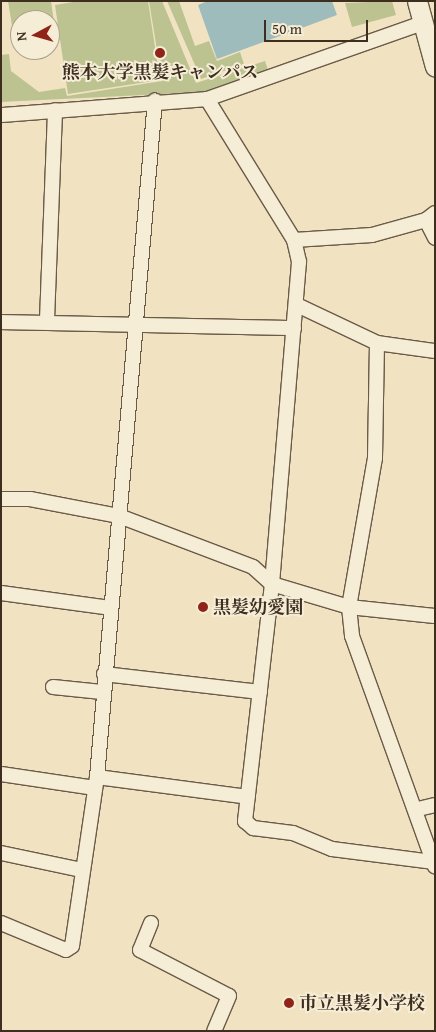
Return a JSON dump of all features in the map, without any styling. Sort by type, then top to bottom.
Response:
[{"type":"main road","points":[[417,1],[435,67]]},
{"type":"street","points":[[1,115],[155,100],[207,99],[424,23]]},
{"type":"street","points":[[207,99],[294,240],[299,262],[297,305],[272,584],[248,797],[248,826],[292,833],[332,849],[434,864],[418,808],[352,636],[349,607],[375,458],[377,343]]},
{"type":"street","points":[[1,923],[66,950],[72,946],[96,782],[102,692],[137,325],[155,100]]},
{"type":"street","points":[[47,320],[55,110]]},
{"type":"street","points":[[294,240],[372,236],[430,217],[435,238]]},
{"type":"street","points":[[297,305],[377,343],[435,351]]},
{"type":"street","points":[[1,322],[47,320],[137,325],[294,328]]},
{"type":"street","points":[[1,499],[30,499],[119,516],[253,567],[272,584],[349,607],[435,616]]},
{"type":"street","points":[[1,593],[110,608]]},
{"type":"street","points":[[104,674],[260,692]]},
{"type":"street","points":[[53,687],[102,692]]},
{"type":"street","points":[[1,774],[248,797]]},
{"type":"street","points":[[418,808],[435,805]]},
{"type":"street","points":[[1,853],[82,870]]},
{"type":"street","points":[[151,923],[140,950],[229,996],[214,1031]]},
{"type":"green space","points":[[8,1],[51,1],[52,10],[10,10],[10,13]]},
{"type":"green space","points":[[79,1],[148,1],[160,80],[68,94],[60,39],[60,10],[56,10],[55,5]]},
{"type":"green space","points":[[149,1],[162,1],[196,83],[265,61],[268,70],[205,92],[1,102],[1,55],[9,54],[11,71],[39,92],[65,88],[67,96],[162,81]]},
{"type":"green space","points":[[167,1],[179,1],[195,46],[209,41],[217,61],[240,52],[244,64],[201,79]]},
{"type":"green space","points":[[392,1],[396,15],[352,27],[345,3]]},
{"type":"water","points":[[208,1],[332,1],[337,15],[217,59],[198,5]]},
{"type":"place","name":"熊本大学黒髪キャンパス","points":[[160,53]]},
{"type":"place","name":"黒髪幼愛園","points":[[203,607]]},
{"type":"place","name":"市立黒髪小学校","points":[[289,1003]]}]
